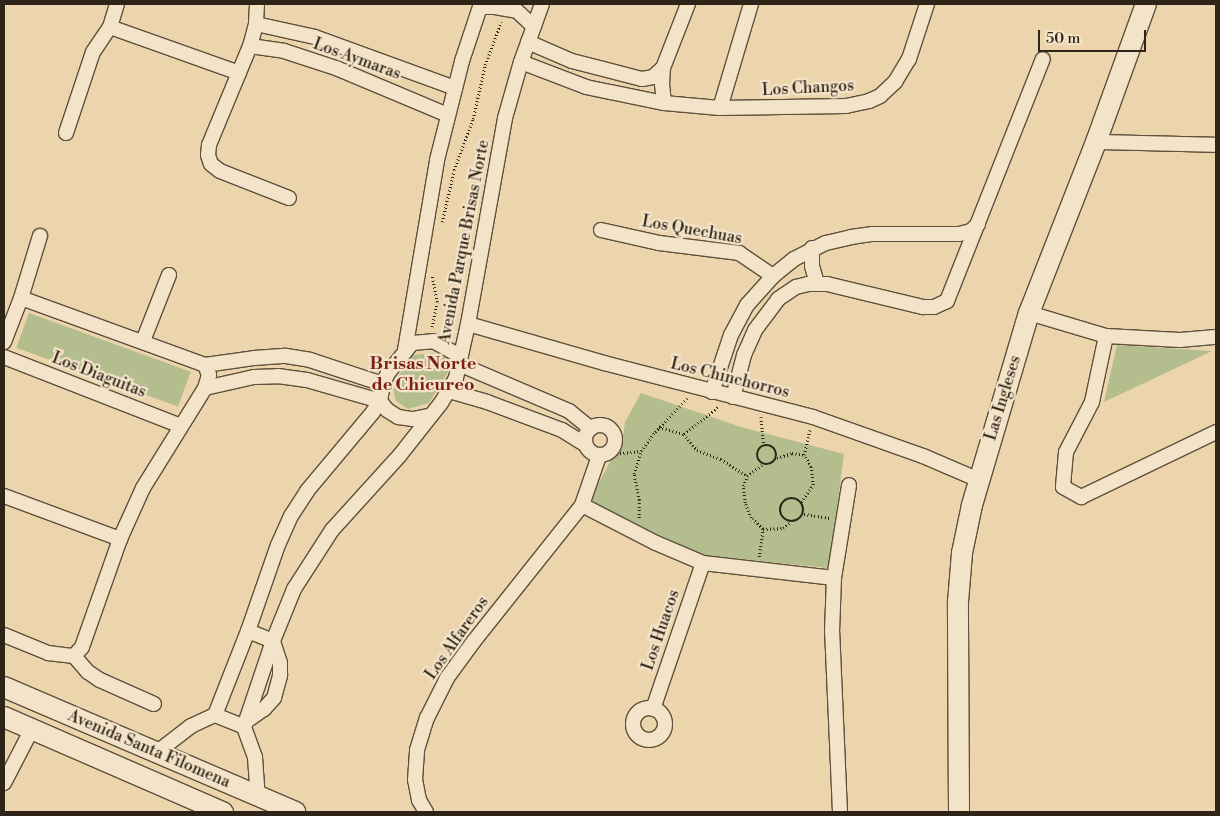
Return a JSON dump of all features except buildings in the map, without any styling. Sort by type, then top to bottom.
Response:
[{"type":"street","points":[[66,133],[93,52],[110,27],[117,4]]},
{"type":"street","points":[[257,4],[256,24],[250,46],[209,145],[208,155],[211,164],[220,171],[289,198]]},
{"type":"street","name":"Avenida Parque Brisas Norte","points":[[246,723],[272,642],[294,589],[332,530],[400,455],[449,391],[456,378],[468,324],[505,118],[521,62],[542,4]]},
{"type":"street","points":[[664,103],[663,68],[688,4]]},
{"type":"street","points":[[720,108],[752,4]]},
{"type":"street","name":"Los Changos","points":[[521,62],[586,87],[664,103],[720,108],[846,106],[869,101],[888,89],[901,73],[912,51],[927,4]]},
{"type":"street","name":"Las Ingleses","points":[[959,812],[958,602],[962,554],[979,480],[1029,313],[1096,142],[1146,4]]},
{"type":"street","points":[[404,350],[437,160],[455,88],[480,6],[507,8],[521,14],[534,27]]},
{"type":"street","name":"Los Aymaras","points":[[256,24],[315,37],[455,88]]},
{"type":"street","points":[[110,27],[239,73]]},
{"type":"street","points":[[528,42],[572,61],[642,79],[653,77],[663,68]]},
{"type":"street","name":"Los Aymaras","points":[[250,46],[284,51],[336,68],[448,115]]},
{"type":"street","points":[[733,397],[744,355],[762,319],[778,299],[796,287],[817,283],[862,291],[910,305],[934,307],[946,300],[951,293],[964,261],[1043,59]]},
{"type":"street","points":[[1096,142],[1216,145]]},
{"type":"street","points":[[712,392],[724,354],[740,318],[772,276],[812,248],[851,236],[966,233],[978,224]]},
{"type":"street","name":"Los Quechuas","points":[[601,230],[659,243],[739,253],[772,276]]},
{"type":"street","points":[[946,234],[954,237],[959,242],[964,261]]},
{"type":"street","points":[[4,342],[21,298],[40,236]]},
{"type":"street","points":[[812,248],[812,266],[817,283]]},
{"type":"street","points":[[143,341],[169,275]]},
{"type":"street","points":[[21,298],[206,365],[254,358],[286,356],[310,360],[383,384]]},
{"type":"street","points":[[1029,313],[1106,336],[1180,340],[1216,336]]},
{"type":"street","name":"Los Chinchorros","points":[[468,324],[696,388],[813,417],[923,456],[979,480]]},
{"type":"street","points":[[1106,336],[1092,402],[1066,452],[1063,487],[1081,497],[1216,432]]},
{"type":"street","points":[[216,715],[290,516],[307,491],[380,401],[383,384],[395,361],[412,343],[434,341],[460,360],[569,411],[591,429]]},
{"type":"street","name":"Los Diaguitas","points":[[4,358],[181,426]]},
{"type":"street","points":[[74,656],[82,647],[120,539],[143,488],[205,388],[209,375],[206,365]]},
{"type":"street","points":[[205,388],[254,377],[278,376],[307,380],[380,401],[387,410],[398,417],[413,419],[429,416]]},
{"type":"street","points":[[449,391],[488,402],[562,430],[586,445],[590,452],[603,455],[616,442],[613,432],[605,426],[591,429],[586,436],[586,445]]},
{"type":"street","name":"Los Alfareros","points":[[426,812],[419,800],[415,780],[417,750],[427,718],[447,678],[582,505],[603,455]]},
{"type":"street","points":[[840,812],[832,632],[834,578],[848,485]]},
{"type":"street","points":[[4,496],[120,539]]},
{"type":"street","points":[[582,505],[638,534],[703,562],[834,578]]},
{"type":"street","name":"Los Huacos","points":[[654,709],[703,562]]},
{"type":"street","points":[[248,631],[272,642]]},
{"type":"street","points":[[4,635],[48,653],[74,656],[88,672],[100,680],[154,704]]},
{"type":"street","name":"Avenida Santa Filomena","points":[[4,687],[295,812]]},
{"type":"street","points":[[4,783],[49,721],[60,711]]},
{"type":"street","points":[[156,753],[191,726],[216,715],[246,723],[255,757],[258,796]]},
{"type":"street","name":"Avenida Santa Filomena","points":[[4,717],[223,812]]},
{"type":"path","points":[[441,226],[454,170],[473,119],[486,65],[507,8]]},
{"type":"path","points":[[423,341],[434,322],[436,311],[432,272]]},
{"type":"path","points":[[638,534],[639,500],[634,474],[641,451],[659,427],[696,388]]},
{"type":"path","points":[[684,434],[733,397]]},
{"type":"path","points":[[760,404],[764,445],[757,453],[758,460],[763,464]]},
{"type":"path","points":[[804,455],[813,417]]},
{"type":"path","points":[[659,427],[684,434],[697,450],[721,459],[747,476]]},
{"type":"path","points":[[764,445],[773,447],[777,453],[772,463],[763,464],[747,476],[743,486],[745,503],[751,518],[763,529],[783,528],[790,522],[799,520],[804,514]]},
{"type":"path","points":[[603,455],[641,451]]},
{"type":"path","points":[[776,458],[792,453],[804,455],[812,467],[813,485],[801,502],[804,514]]},
{"type":"path","points":[[790,522],[781,515],[781,506],[788,499],[801,502]]},
{"type":"path","points":[[804,514],[844,520]]},
{"type":"path","points":[[758,570],[763,529]]},
{"type":"green space","points":[[29,313],[191,372],[178,407],[16,348]]},
{"type":"green space","points":[[1117,345],[1212,351],[1104,402]]},
{"type":"green space","points":[[434,353],[446,358],[450,369],[429,403],[408,409],[396,401],[392,385],[413,355]]},
{"type":"green space","points":[[641,393],[741,427],[844,454],[829,568],[702,555],[588,502],[615,453],[623,436],[625,422]]},
{"type":"district","name":"Brisas Norte de Chicureo","points":[[423,375]]}]
